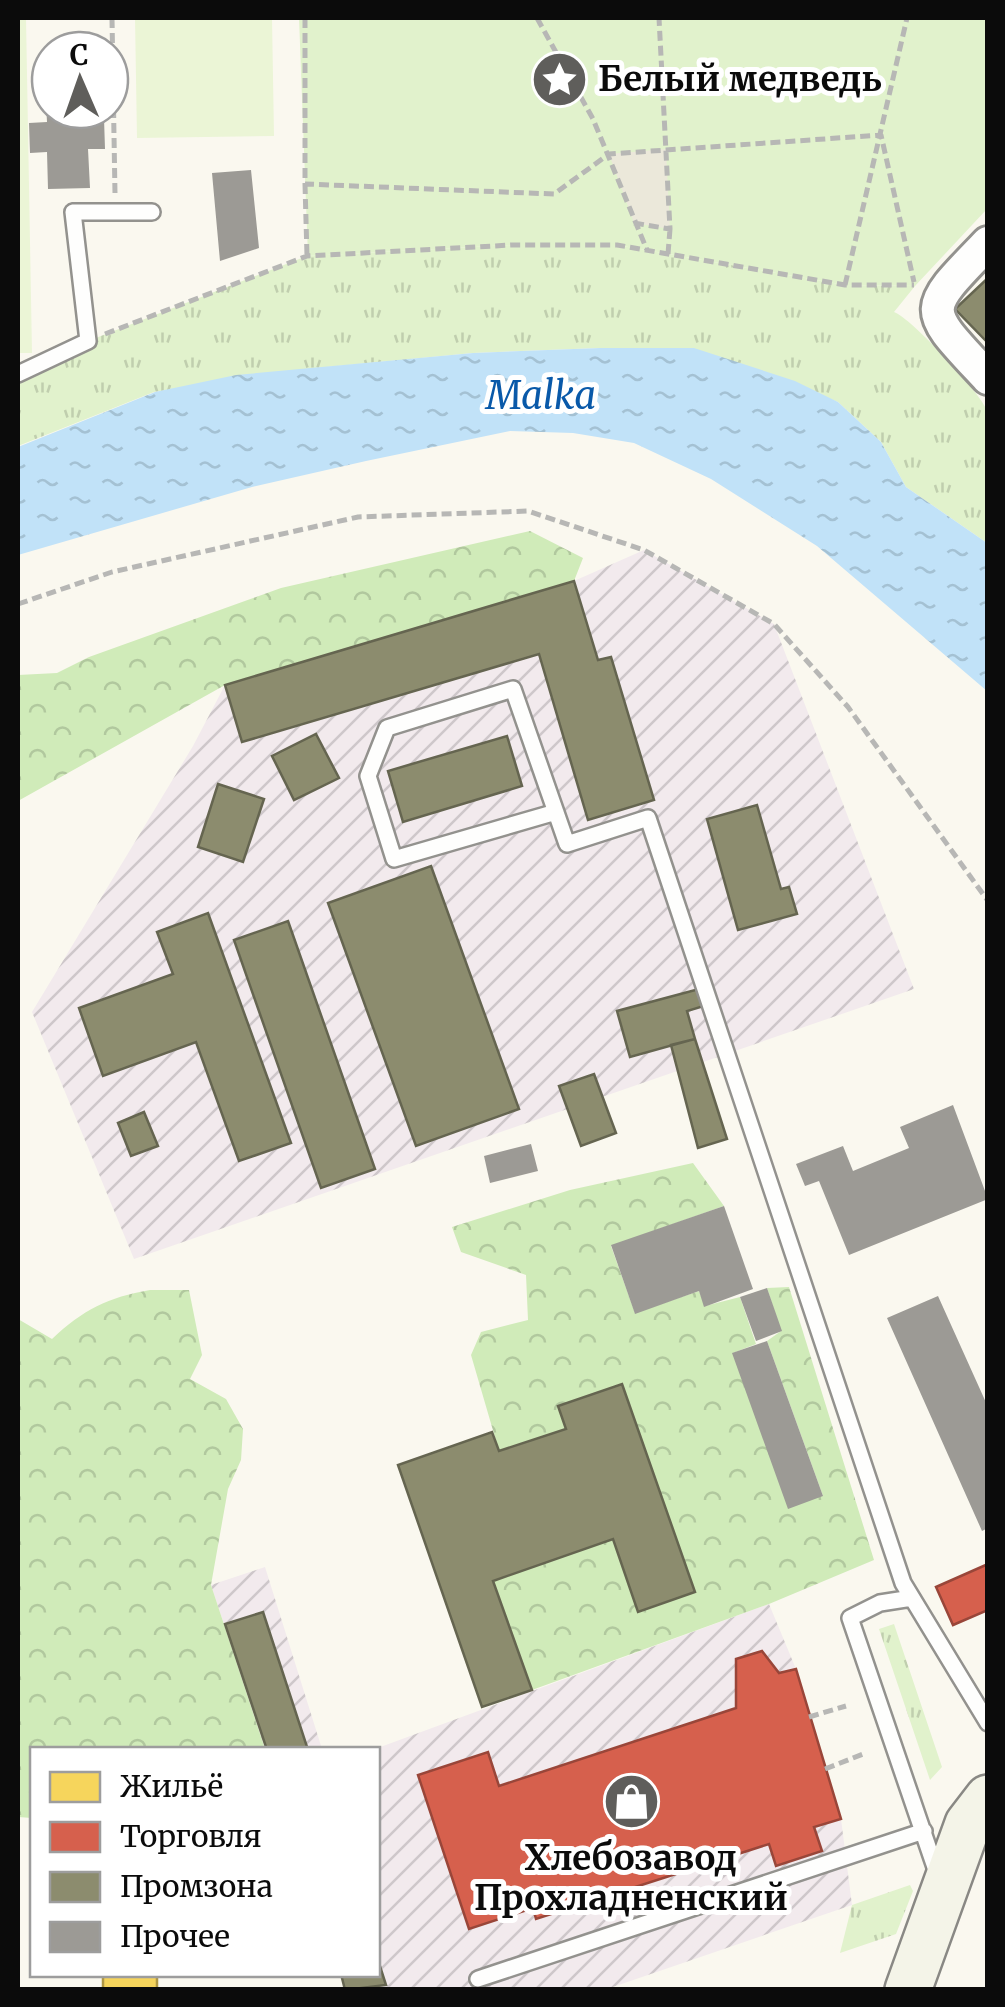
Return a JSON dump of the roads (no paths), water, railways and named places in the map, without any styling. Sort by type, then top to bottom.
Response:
[{"type":"street","points":[[988,243],[929,288],[938,324],[988,378]]},
{"type":"street","points":[[908,1990],[968,1824],[988,1798]]},
{"type":"lane","points":[[18,374],[88,341],[73,212],[152,212]]},
{"type":"lane","points":[[556,812],[394,859],[368,776],[387,728],[513,689],[556,812],[567,844],[648,818],[903,1582],[988,1723]]},
{"type":"lane","points":[[912,1598],[880,1603],[850,1618],[942,1889]]},
{"type":"lane","points":[[478,1979],[924,1831]]},
{"type":"water","name":"Malka","points":[[694,348],[795,381],[838,402],[881,442],[906,487],[987,543],[987,691],[817,546],[711,479],[634,443],[573,433],[510,431],[366,461],[252,487],[18,555],[18,447],[155,392],[236,375],[473,353]]},
{"type":"place","name":"Белый медведь","points":[[559,79]]},
{"type":"place","name":"Хлебозавод Прохладненский","points":[[631,1802]]}]
